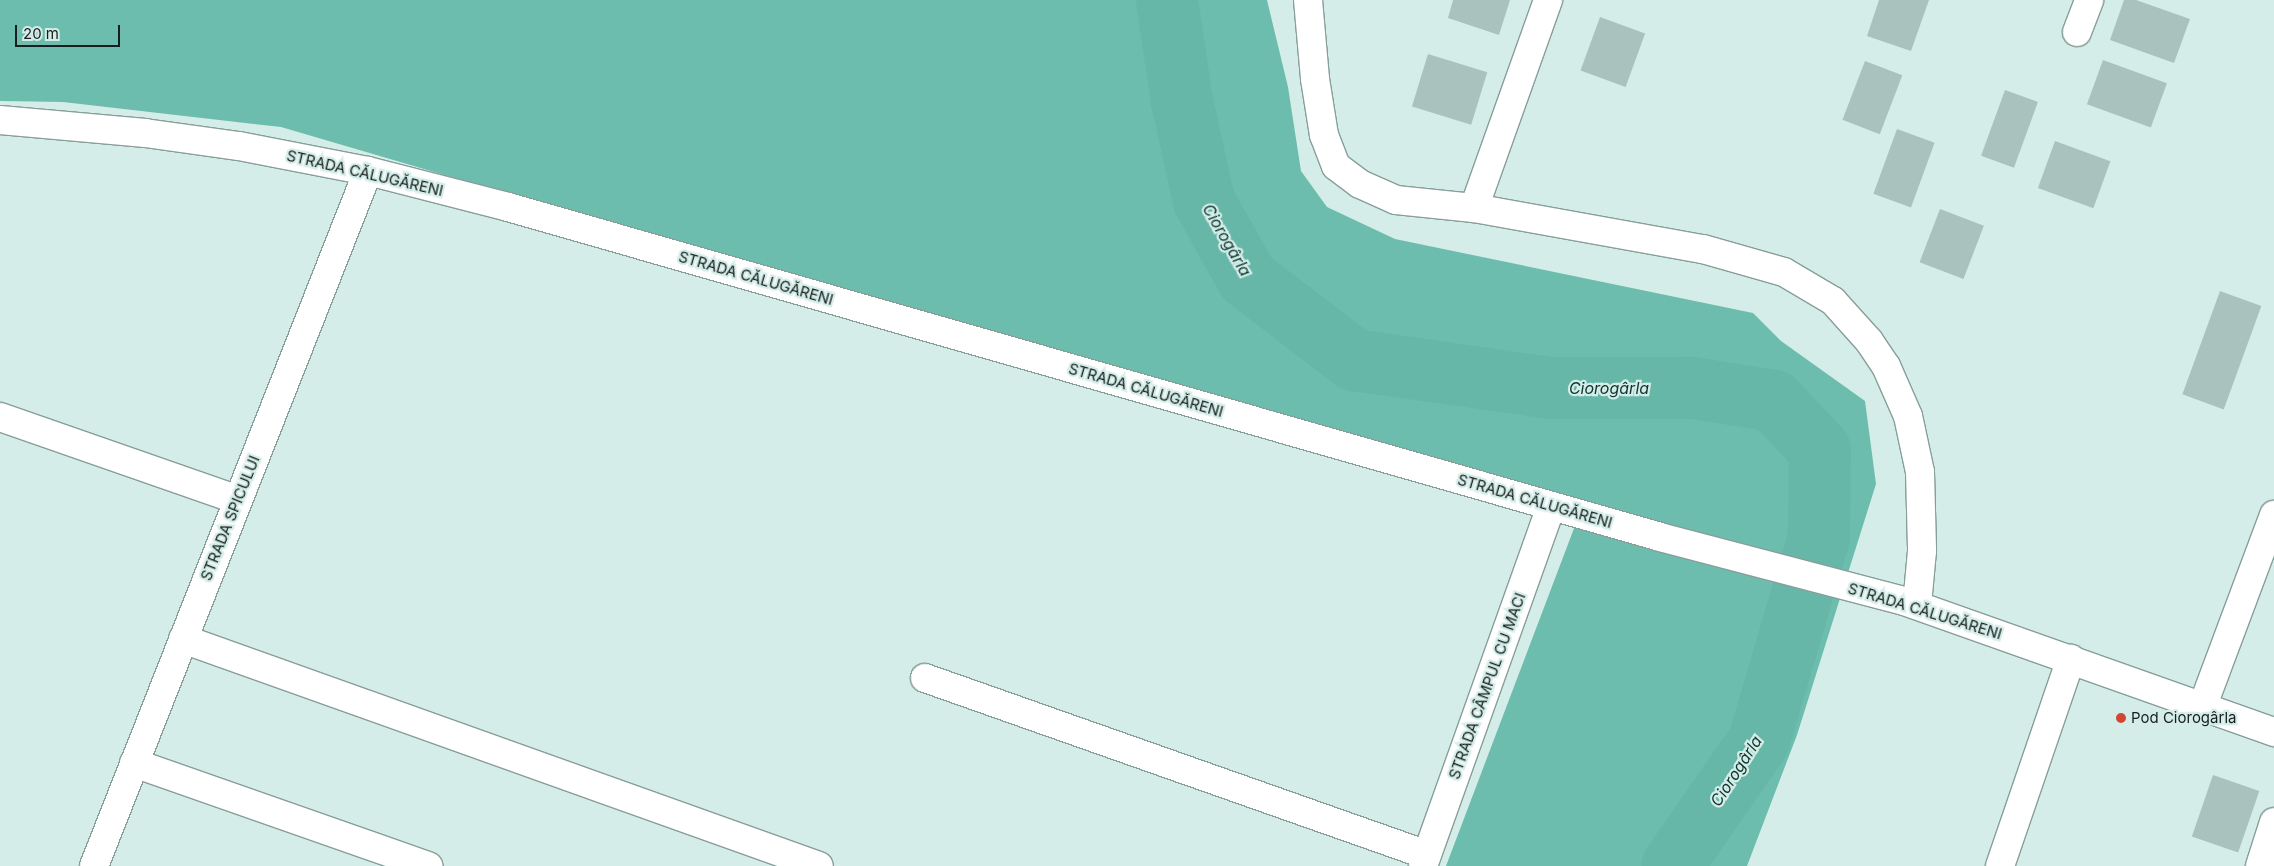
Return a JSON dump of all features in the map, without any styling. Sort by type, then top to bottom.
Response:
[{"type":"street","points":[[1308,0],[1323,126],[1336,166],[1360,184],[1396,200],[1474,208],[1703,249],[1784,272],[1833,301],[1869,341],[1886,366],[1908,416],[1920,472],[1922,551],[1910,603]]},
{"type":"street","points":[[1474,208],[1548,0]]},
{"type":"street","points":[[2078,32],[2089,0]]},
{"type":"street","name":"STRADA CĂLUGĂRENI","points":[[0,120],[145,133],[239,146],[368,171],[508,207],[1660,537],[1910,603],[2203,705],[2274,732]]},
{"type":"street","name":"STRADA SPICULUI","points":[[94,866],[368,171]]},
{"type":"street","points":[[0,417],[238,500]]},
{"type":"street","name":"STRADA CÂMPUL CU MACI","points":[[1425,860],[1551,506]]},
{"type":"street","points":[[2203,705],[2274,515]]},
{"type":"street","points":[[183,640],[819,866]]},
{"type":"street","points":[[2000,866],[2071,659]]},
{"type":"street","points":[[925,678],[1425,860]]},
{"type":"street","points":[[134,763],[428,866]]},
{"type":"street","points":[[2260,866],[2274,822]]},
{"type":"green space","points":[[0,0],[1267,0],[1288,87],[1301,171],[1327,207],[1395,239],[1753,313],[1781,341],[1865,401],[1876,484],[1797,735],[1747,866],[1446,866],[1584,502],[891,306],[281,127],[63,102],[0,101]]},
{"type":"building","points":[[1453,0],[1510,0],[1499,35],[1448,18]]},
{"type":"building","points":[[1879,0],[1929,0],[1911,51],[1867,36]]},
{"type":"building","points":[[2124,0],[2136,0],[2190,19],[2174,63],[2110,40]]},
{"type":"building","points":[[1600,17],[1645,33],[1626,87],[1581,71]]},
{"type":"building","points":[[1428,54],[1487,72],[1471,125],[1412,107]]},
{"type":"building","points":[[2103,60],[2167,83],[2151,127],[2087,104]]},
{"type":"building","points":[[1865,61],[1902,75],[1880,134],[1842,120]]},
{"type":"building","points":[[2005,90],[2038,102],[2014,168],[1981,156]]},
{"type":"building","points":[[1897,129],[1935,143],[1911,208],[1873,194]]},
{"type":"building","points":[[2055,141],[2110,161],[2093,208],[2038,188]]},
{"type":"building","points":[[1940,209],[1984,226],[1963,279],[1920,262]]},
{"type":"building","points":[[2220,291],[2261,306],[2224,409],[2182,394]]},
{"type":"building","points":[[2213,775],[2259,791],[2238,852],[2192,836]]},
{"type":"waterway","name":"Ciorogârla","points":[[1167,0],[1182,101],[1204,201],[1247,278],[1354,360],[1550,388],[1693,388],[1774,401],[1820,450],[1819,537],[1759,741],[1672,866]]},
{"type":"place","name":"Pod Ciorogârla","points":[[2121,718]]}]
